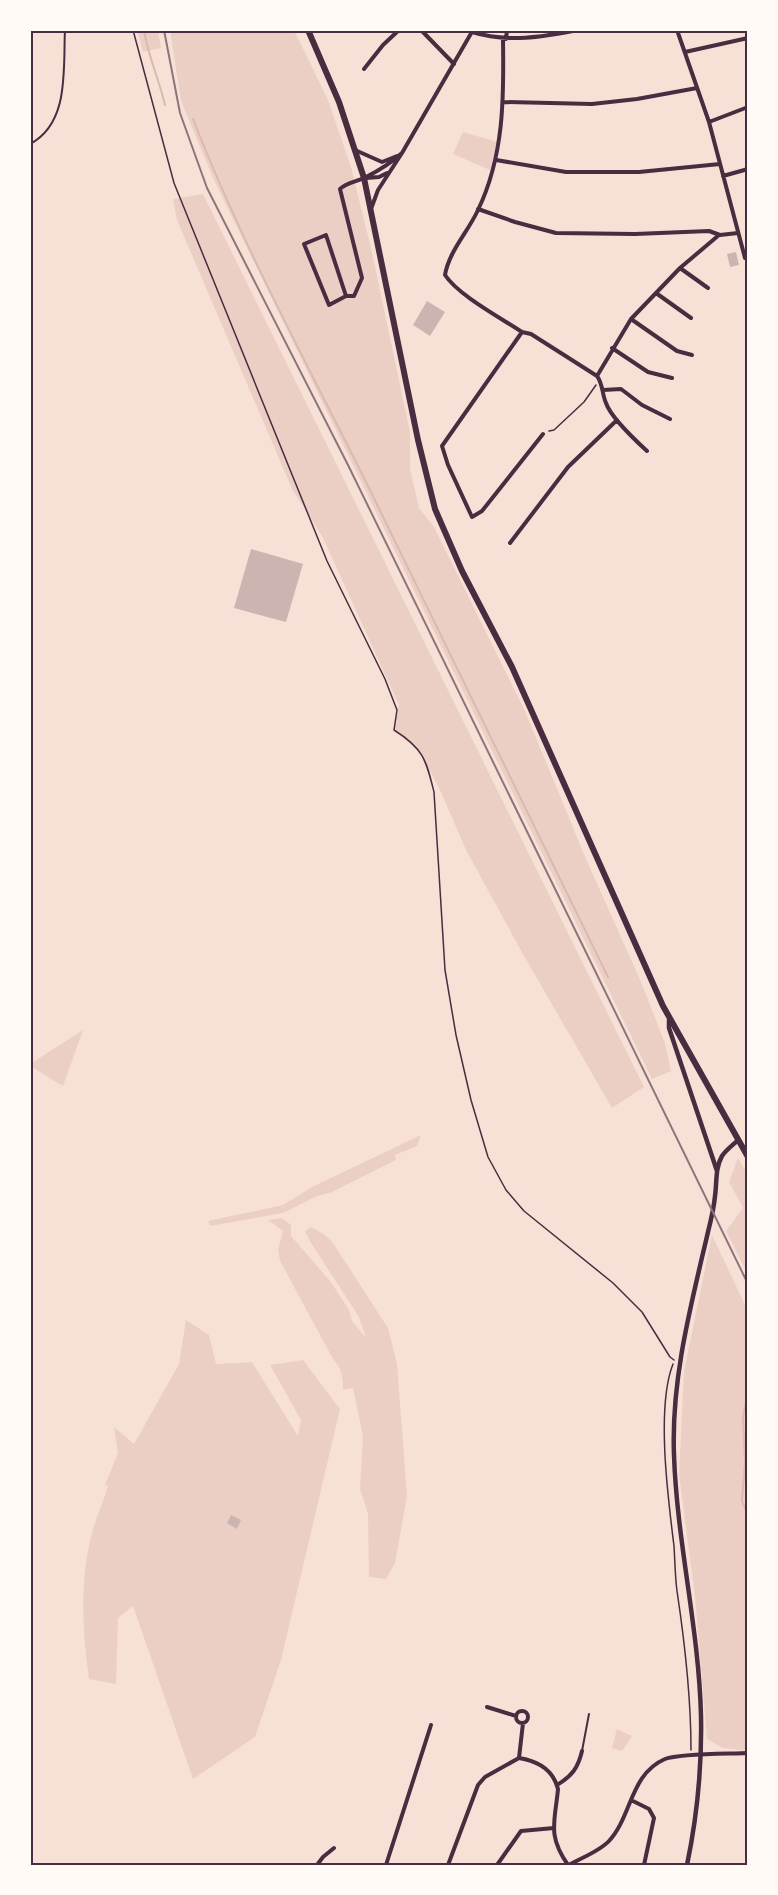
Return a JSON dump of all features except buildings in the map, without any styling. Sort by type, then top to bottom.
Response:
[{"type":"main road","points":[[308,30],[339,102],[364,178],[435,509],[462,571],[512,668],[669,1017],[748,1157]]},
{"type":"street","points":[[364,69],[383,45],[399,30]]},
{"type":"street","points":[[421,30],[454,64]]},
{"type":"street","points":[[507,30],[504,39],[504,102],[496,160],[478,209],[449,261],[445,275],[450,283],[522,332],[531,334],[598,378],[606,405],[647,451]]},
{"type":"street","points":[[370,209],[378,190],[402,153],[472,31],[504,39],[579,30]]},
{"type":"street","points":[[677,30],[709,122],[745,258]]},
{"type":"street","points":[[685,52],[748,38]]},
{"type":"street","points":[[504,102],[592,104],[637,99],[697,88]]},
{"type":"street","points":[[709,122],[748,106]]},
{"type":"street","points":[[355,150],[382,162],[402,153]]},
{"type":"street","points":[[346,296],[326,235],[304,244],[329,304],[346,296],[354,296],[362,278],[340,189],[388,166],[402,153]]},
{"type":"street","points":[[496,160],[566,172],[601,173],[639,172],[720,164]]},
{"type":"street","points":[[723,176],[748,169]]},
{"type":"street","points":[[364,178],[379,177],[390,171]]},
{"type":"street","points":[[478,209],[514,222],[556,233],[635,234],[709,231],[720,235],[738,233]]},
{"type":"street","points":[[598,378],[612,348],[631,319],[680,268],[720,235]]},
{"type":"street","points":[[742,248],[748,247]]},
{"type":"street","points":[[680,268],[708,288]]},
{"type":"street","points":[[656,293],[691,318]]},
{"type":"street","points":[[631,319],[677,351],[692,355]]},
{"type":"street","points":[[522,332],[442,446],[448,465],[472,517],[482,511],[543,434]]},
{"type":"street","points":[[612,348],[648,372],[672,378]]},
{"type":"street","points":[[603,390],[621,389],[642,405],[670,419]]},
{"type":"street","points":[[510,543],[568,467],[617,420]]},
{"type":"street","points":[[669,1017],[669,1028],[717,1171]]},
{"type":"street","points":[[687,1865],[694,1832],[701,1755],[701,1716],[674,1454],[680,1364],[711,1220],[717,1171],[722,1157],[738,1140]]},
{"type":"street","points":[[487,1707],[516,1716]]},
{"type":"street","points":[[516,1716],[519,1712],[526,1713],[527,1719],[523,1723],[519,1758]]},
{"type":"street","points":[[516,1716],[518,1722],[523,1723]]},
{"type":"street","points":[[386,1865],[431,1725]]},
{"type":"street","points":[[557,1785],[576,1771],[582,1751]]},
{"type":"street","points":[[448,1865],[478,1785],[485,1777],[519,1758],[540,1764],[548,1770],[557,1785],[554,1839],[558,1851],[569,1865],[608,1843],[634,1790],[648,1769],[666,1759],[748,1753]]},
{"type":"street","points":[[631,1800],[649,1809],[654,1818],[644,1865]]},
{"type":"street","points":[[497,1865],[521,1831],[554,1828]]},
{"type":"street","points":[[317,1865],[334,1848]]},
{"type":"lane","points":[[30,144],[48,132],[58,112],[65,30]]},
{"type":"lane","points":[[582,1751],[589,1714]]},
{"type":"path","points":[[133,30],[174,183],[327,561],[385,679],[397,710],[394,730],[418,747],[428,765],[434,792],[445,970],[456,1035],[471,1100],[488,1157],[506,1190],[524,1211],[614,1282],[642,1312],[670,1357],[675,1361],[668,1377],[666,1394],[667,1470],[677,1592],[682,1614],[689,1678],[691,1756]]},
{"type":"path","points":[[543,434],[554,430],[584,402],[598,378]]},
{"type":"shaded area","points":[[137,30],[158,30],[161,48],[143,52]]},
{"type":"shaded area","points":[[170,30],[294,30],[328,100],[351,167],[371,248],[410,432],[410,469],[419,508],[434,527],[525,711],[583,852],[641,982],[665,1043],[671,1071],[652,1079],[214,180],[181,101]]},
{"type":"shaded area","points":[[463,132],[497,142],[490,170],[453,154]]},
{"type":"shaded area","points":[[203,194],[644,1087],[612,1108],[466,850],[441,792],[418,748],[394,730],[399,705],[322,536],[292,489],[177,220],[173,199]]},
{"type":"shaded area","points":[[83,1030],[63,1086],[30,1066],[30,1064]]},
{"type":"shaded area","points":[[421,1135],[417,1146],[395,1155],[396,1160],[332,1192],[315,1197],[283,1213],[210,1226],[208,1221],[283,1205],[312,1187]]},
{"type":"shaded area","points":[[738,1158],[748,1175],[748,1275],[726,1231],[743,1208],[729,1182]]},
{"type":"shaded area","points":[[282,1218],[291,1225],[291,1236],[331,1282],[349,1310],[352,1321],[366,1338],[359,1317],[305,1231],[311,1227],[333,1243],[388,1328],[397,1363],[407,1496],[395,1563],[386,1579],[369,1577],[368,1514],[360,1489],[363,1436],[353,1388],[343,1390],[340,1370],[280,1261],[278,1249],[283,1231],[268,1220]]},
{"type":"shaded area","points":[[712,1235],[748,1311],[748,1751],[723,1748],[707,1739],[695,1597],[679,1474],[684,1371]]},
{"type":"shaded area","points":[[186,1320],[209,1335],[216,1364],[252,1362],[298,1436],[301,1420],[270,1365],[303,1360],[340,1409],[281,1660],[255,1737],[193,1779],[133,1606],[118,1618],[116,1684],[89,1679],[83,1602],[89,1545],[108,1486],[105,1485],[118,1453],[114,1427],[134,1444],[179,1364]]},
{"type":"shaded area","points":[[617,1729],[632,1736],[622,1751],[612,1748]]},
{"type":"waterway","points":[[144,30],[165,105]]},
{"type":"waterway","points":[[193,119],[253,257],[366,482],[608,977]]},
{"type":"waterway","points":[[748,1392],[743,1417],[745,1462],[742,1501],[748,1515]]},
{"type":"railway","points":[[164,30],[180,113],[207,188],[348,465],[748,1284]]}]
